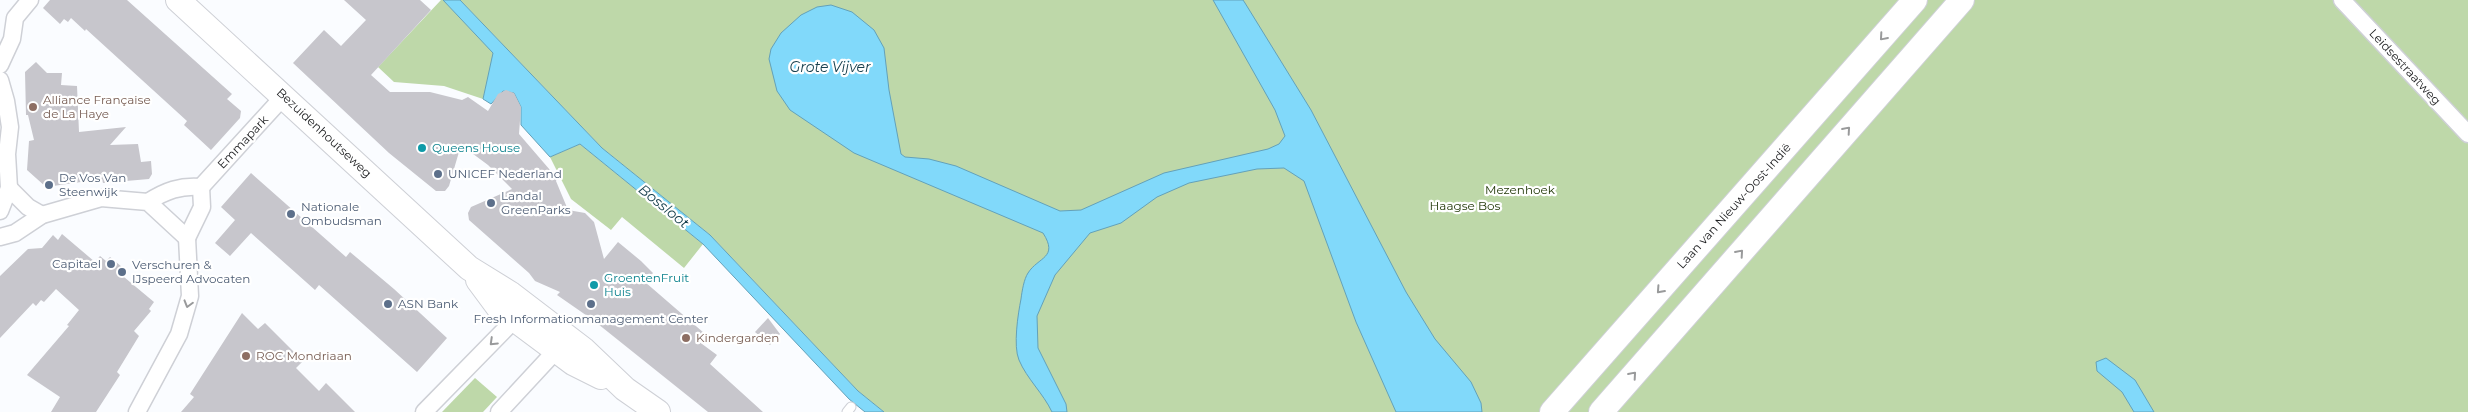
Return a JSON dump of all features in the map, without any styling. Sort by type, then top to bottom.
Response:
[{"type":"main road","name":"Bezuidenhoutseweg","points":[[178,0],[520,313],[562,344],[583,349],[625,389],[658,412]]},
{"type":"main road","name":"Laan van Nieuw-Oost-Indië","points":[[1552,412],[1915,0]]},
{"type":"main road","points":[[1601,412],[1962,0]]},
{"type":"street","points":[[0,65],[12,39],[7,18],[30,0]]},
{"type":"street","name":"Leidsestraatweg","points":[[2342,0],[2468,134]]},
{"type":"street","points":[[0,80],[10,127],[7,154],[9,188],[0,211]]},
{"type":"street","name":"Emmapark","points":[[201,187],[284,96]]},
{"type":"street","points":[[0,237],[15,233],[42,215],[101,198],[148,202],[158,196],[187,185],[201,187],[202,207],[187,238],[190,296],[179,334],[137,412]]},
{"type":"street","points":[[9,188],[28,207],[42,215]]},
{"type":"street","points":[[148,202],[187,238]]},
{"type":"street","points":[[424,412],[520,313]]},
{"type":"street","points":[[498,412],[562,344]]},
{"type":"green space","points":[[441,0],[494,53],[483,99],[444,86],[394,82],[378,67]]},
{"type":"green space","name":"Haagse Bos","points":[[460,0],[2468,0],[2468,412],[884,412],[858,391],[710,235],[602,148]]},
{"type":"green space","points":[[580,144],[703,244],[684,268],[622,217],[611,230],[571,199],[550,157]]},
{"type":"green space","points":[[475,378],[497,397],[483,412],[442,412]]},
{"type":"water","name":"Bossloot","points":[[443,0],[460,0],[602,148],[710,235],[858,391],[884,412],[865,412],[849,399],[703,244],[580,144],[550,157],[521,125],[521,107],[514,93],[503,91],[491,104],[483,99],[493,53]]},
{"type":"water","name":"Grote Vijver","points":[[1213,0],[1243,0],[1245,3],[1311,110],[1406,292],[1435,339],[1471,382],[1481,403],[1482,412],[1396,412],[1356,322],[1304,181],[1284,168],[1257,169],[1189,183],[1157,197],[1121,223],[1090,233],[1055,275],[1037,316],[1038,348],[1066,404],[1067,412],[1052,412],[1022,367],[1016,347],[1017,321],[1025,278],[1032,268],[1045,256],[1049,248],[1043,233],[854,153],[790,110],[777,91],[769,59],[771,49],[781,33],[801,15],[817,7],[831,5],[852,12],[874,30],[884,48],[889,90],[901,154],[905,157],[929,159],[956,166],[1060,211],[1081,210],[1164,173],[1268,149],[1279,144],[1285,136],[1275,110]]},
{"type":"water","points":[[2106,358],[2135,380],[2154,412],[2134,412],[2122,392],[2097,371],[2096,362]]},
{"type":"building","points":[[50,0],[127,0],[232,94],[227,99],[241,111],[240,118],[211,150],[184,125],[187,121],[86,29],[85,31],[71,18],[68,22],[64,19],[60,24],[43,8]]},
{"type":"building","name":"Queens House","points":[[344,0],[420,0],[431,10],[371,75],[390,92],[430,92],[462,100],[468,97],[488,111],[498,94],[506,90],[514,93],[521,107],[519,134],[550,170],[559,173],[556,181],[568,210],[585,213],[594,222],[604,259],[618,242],[641,261],[653,273],[645,282],[704,333],[698,341],[717,355],[710,364],[763,412],[708,412],[593,320],[557,295],[560,292],[535,281],[529,273],[469,220],[468,213],[471,207],[512,189],[488,165],[461,145],[449,186],[445,191],[436,191],[389,153],[293,63],[324,30],[341,46],[366,20]]},
{"type":"building","points":[[36,62],[47,73],[62,73],[61,85],[77,86],[79,132],[126,127],[110,145],[138,144],[141,162],[151,161],[152,174],[149,179],[103,183],[102,179],[46,187],[27,170],[29,141],[34,140],[28,115],[26,115],[25,72]]},
{"type":"building","points":[[251,173],[346,257],[350,252],[394,289],[447,338],[417,372],[319,285],[315,290],[251,233],[230,256],[215,243],[235,220],[221,207]]},
{"type":"building","points":[[62,234],[95,262],[100,256],[106,261],[110,257],[128,272],[124,277],[154,302],[149,309],[151,311],[134,331],[139,336],[117,372],[120,375],[96,412],[51,412],[60,397],[27,375],[69,326],[67,325],[79,310],[56,289],[44,302],[41,300],[36,306],[33,303],[0,338],[0,276],[28,249],[42,248],[53,235],[58,240]]},
{"type":"building","name":"ROC Mondriaan","points":[[242,313],[258,329],[265,323],[303,361],[296,368],[319,391],[326,383],[355,412],[181,412],[194,397],[190,394]]},
{"type":"building","points":[[768,318],[780,334],[770,345],[755,332]]},
{"type":"place","name":"Alliance Française de La Haye","points":[[33,107]]},
{"type":"place","name":"Queens House","points":[[422,148]]},
{"type":"place","name":"UNICEF Nederland","points":[[438,174]]},
{"type":"place","name":"De Vos Van Steenwijk","points":[[49,185]]},
{"type":"place","name":"Landal GreenParks","points":[[491,203]]},
{"type":"place","name":"Nationale Ombudsman","points":[[291,214]]},
{"type":"place","name":"Capitael","points":[[111,264]]},
{"type":"place","name":"Verschuren & IJspeerd Advocaten","points":[[122,272]]},
{"type":"place","name":"GroentenFruit Huis","points":[[594,285]]},
{"type":"place","name":"ASN Bank","points":[[388,304]]},
{"type":"place","name":"Fresh Informationmanagement Center","points":[[591,304]]},
{"type":"place","name":"Kindergarden","points":[[686,338]]},
{"type":"place","name":"ROC Mondriaan","points":[[246,356]]},
{"type":"park label","name":"Mezenhoek","points":[[1520,190]]}]
